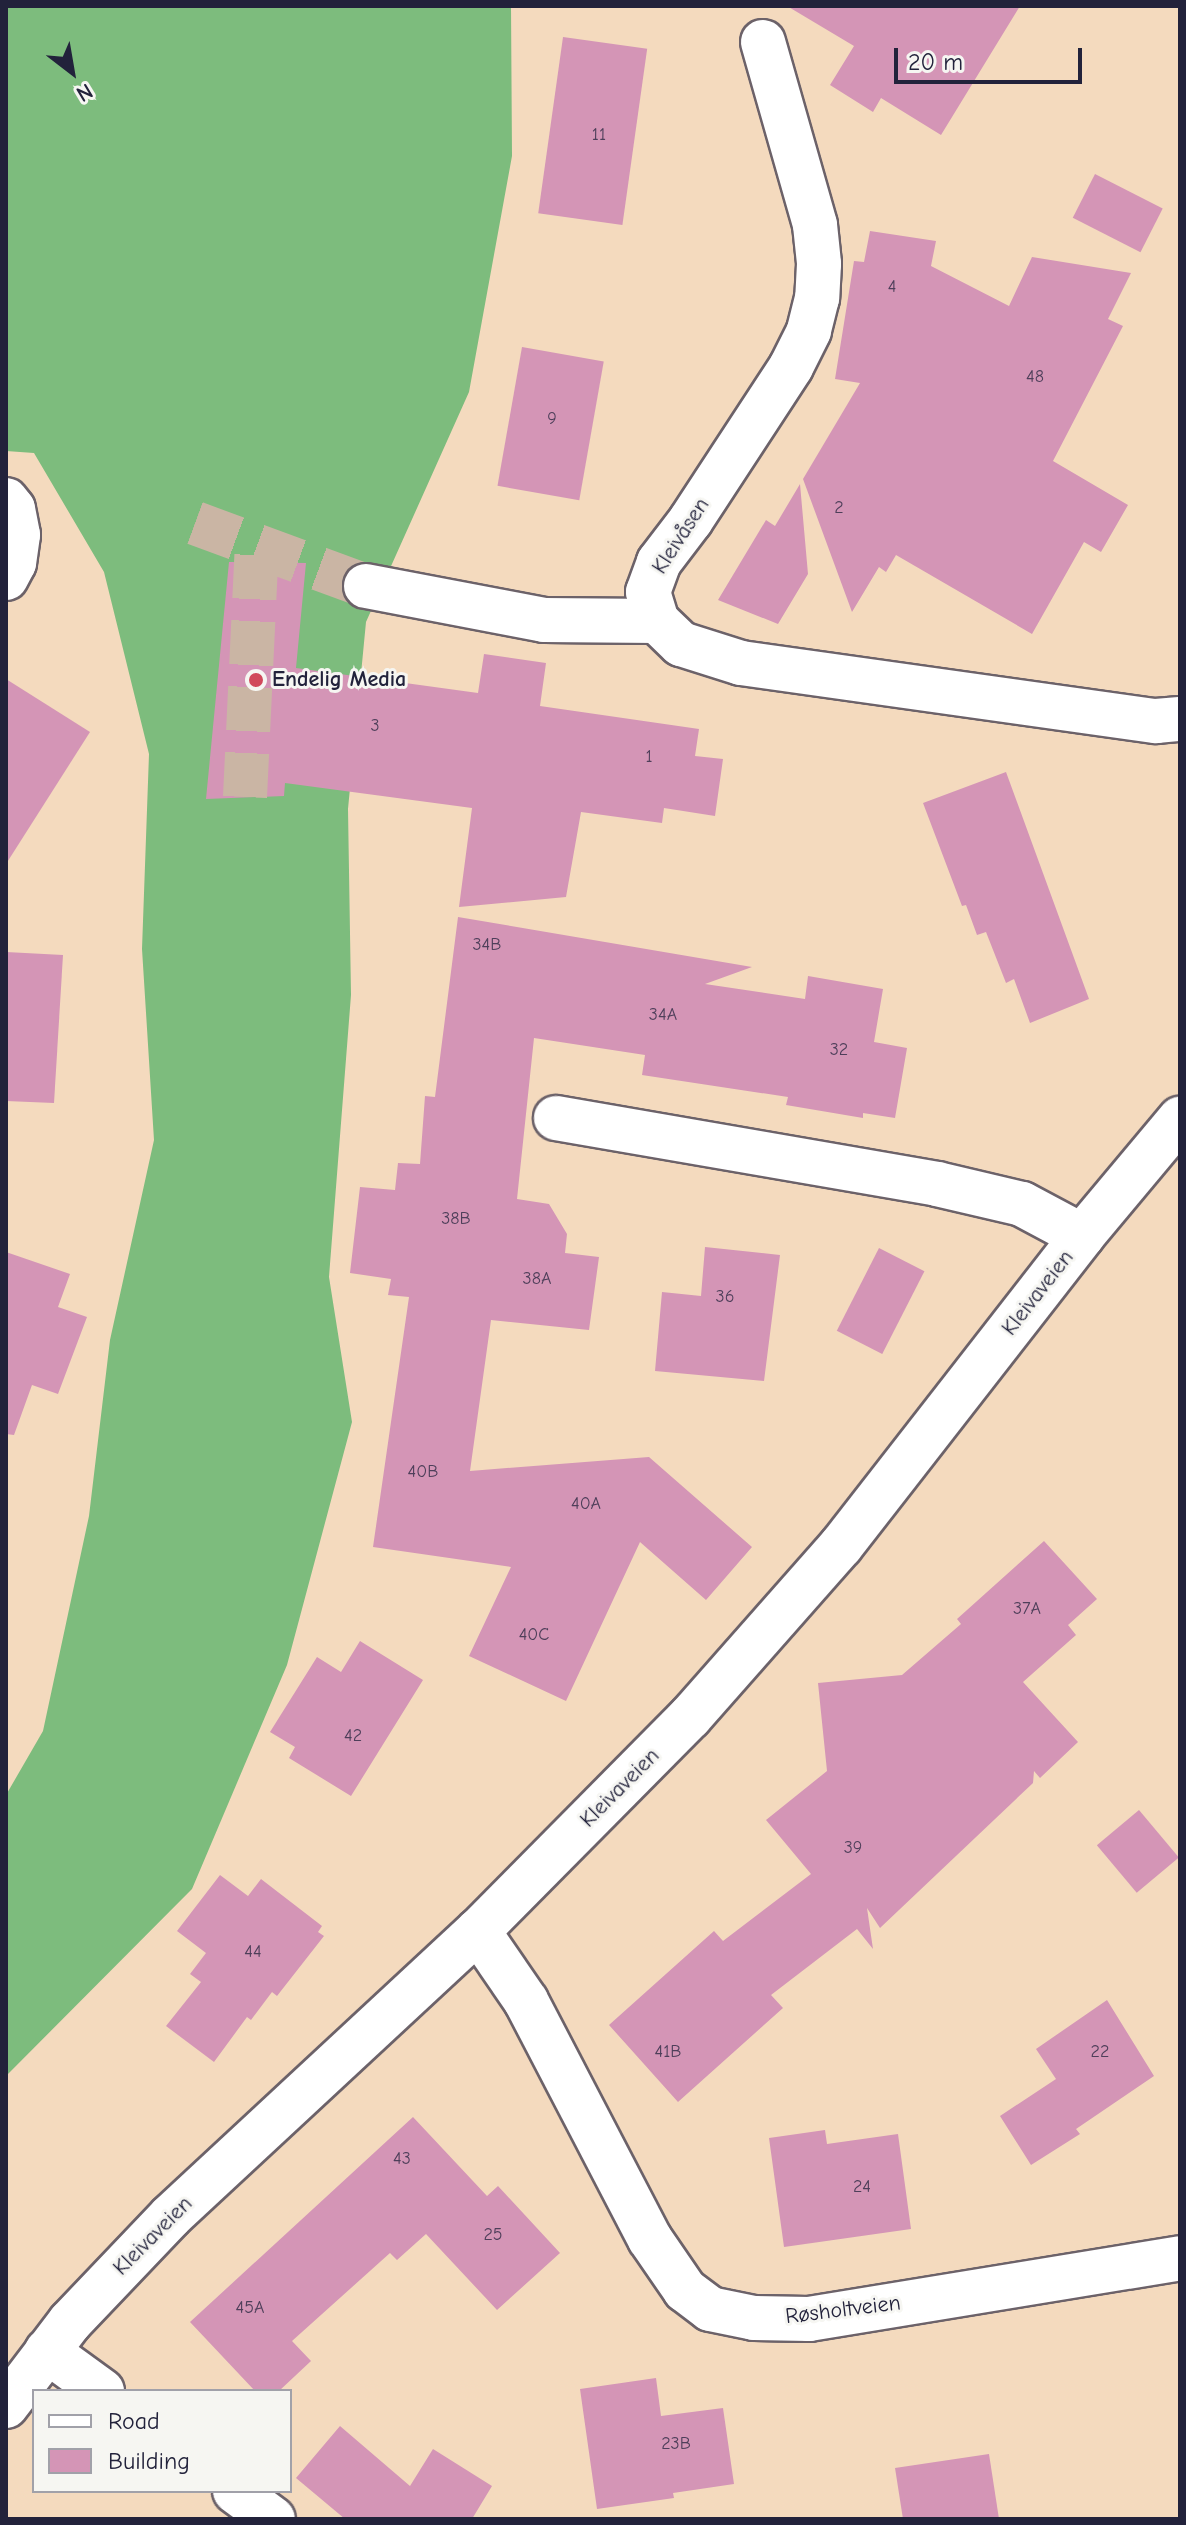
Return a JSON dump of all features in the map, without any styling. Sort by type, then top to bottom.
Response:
[{"type":"street","name":"Kleivåsen","points":[[657,621],[648,592],[659,562],[691,520],[791,367],[809,331],[817,298],[819,264],[815,225],[763,42]]},
{"type":"street","points":[[6,500],[13,509],[18,535],[14,563],[6,578]]},
{"type":"street","points":[[366,586],[544,620],[657,621],[681,644],[741,663],[1156,721],[1180,719]]},
{"type":"street","points":[[556,1118],[937,1184],[1022,1204],[1082,1236]]},
{"type":"street","name":"Kleivaveien","points":[[6,2406],[70,2322],[171,2216],[478,1931],[690,1717],[841,1546],[1082,1236],[1180,1119]]},
{"type":"street","name":"Røsholtveien","points":[[478,1931],[526,2001],[650,2239],[685,2290],[710,2309],[754,2318],[809,2319],[1180,2258]]},
{"type":"street","points":[[47,2351],[99,2389]]},
{"type":"street","points":[[238,2493],[273,2519]]},
{"type":"green space","points":[[6,6],[511,6],[512,156],[469,392],[366,622],[348,809],[351,995],[329,1277],[352,1422],[287,1665],[192,1889],[6,2076],[6,1795],[43,1731],[89,1516],[110,1340],[154,1140],[142,949],[149,754],[104,572],[34,453],[6,451]]},
{"type":"building","points":[[787,6],[1020,6],[941,135],[881,98],[873,112],[830,85],[854,46]]},
{"type":"building","points":[[563,37],[647,49],[622,225],[538,213]]},
{"type":"building","points":[[1095,174],[1163,209],[1140,252],[1073,218]]},
{"type":"building","points":[[870,231],[936,241],[931,266],[1009,306],[1032,257],[1131,273],[1108,319],[1123,326],[1053,461],[1128,505],[1101,552],[1084,542],[1032,634],[896,555],[886,572],[879,567],[852,612],[803,479],[860,383],[835,379],[854,261],[864,262]]},
{"type":"building","points":[[522,347],[604,361],[579,500],[498,486]]},
{"type":"building","points":[[800,484],[808,574],[778,624],[718,600],[766,520],[775,526]]},
{"type":"building","points":[[229,562],[306,563],[296,668],[478,693],[484,654],[546,663],[540,706],[699,729],[695,756],[723,759],[715,816],[664,808],[662,823],[581,812],[566,897],[459,907],[472,808],[285,783],[284,796],[206,799]]},
{"type":"building","points":[[6,679],[90,732],[6,864]]},
{"type":"building","points":[[1006,772],[1089,999],[1030,1023],[1014,979],[1006,983],[986,932],[977,935],[966,905],[962,906],[923,803]]},
{"type":"building","points":[[458,917],[752,967],[705,984],[805,999],[808,976],[883,989],[874,1042],[907,1048],[895,1118],[863,1113],[863,1118],[786,1105],[788,1097],[642,1075],[645,1055],[534,1038],[517,1199],[549,1204],[567,1234],[565,1253],[599,1257],[589,1330],[491,1320],[470,1471],[649,1457],[752,1547],[706,1600],[640,1542],[566,1701],[469,1656],[511,1567],[373,1547],[409,1297],[388,1295],[391,1279],[350,1273],[360,1187],[395,1190],[398,1163],[420,1164],[425,1096],[435,1097]]},
{"type":"building","points":[[6,952],[63,955],[54,1103],[6,1101]]},
{"type":"building","points":[[705,1247],[780,1255],[764,1381],[655,1371],[662,1292],[701,1296]]},
{"type":"building","points":[[879,1248],[924,1271],[882,1354],[837,1331]]},
{"type":"building","points":[[6,1252],[70,1274],[58,1307],[87,1317],[58,1394],[32,1385],[14,1435],[6,1434]]},
{"type":"building","points":[[1044,1541],[1097,1599],[1068,1625],[1076,1635],[1023,1682],[1078,1742],[1040,1778],[1034,1771],[1033,1783],[880,1928],[867,1908],[873,1949],[857,1929],[771,1995],[783,2008],[678,2102],[609,2025],[714,1931],[723,1941],[811,1874],[766,1820],[827,1771],[818,1683],[902,1675],[961,1624],[957,1619]]},
{"type":"building","points":[[360,1641],[423,1680],[351,1796],[289,1758],[295,1747],[270,1732],[317,1657],[341,1672]]},
{"type":"building","points":[[1139,1810],[1179,1857],[1137,1893],[1097,1845]]},
{"type":"building","points":[[220,1875],[248,1896],[261,1879],[322,1926],[318,1932],[324,1936],[277,1996],[272,1992],[251,2020],[247,2017],[214,2062],[166,2026],[201,1982],[190,1974],[206,1953],[177,1931]]},
{"type":"building","points":[[1107,2000],[1154,2076],[1076,2129],[1080,2134],[1031,2165],[1000,2116],[1056,2079],[1036,2049]]},
{"type":"building","points":[[413,2117],[487,2196],[498,2186],[560,2253],[497,2310],[426,2234],[397,2260],[390,2253],[292,2341],[311,2361],[281,2389],[253,2389],[190,2322]]},
{"type":"building","points":[[825,2130],[827,2144],[898,2134],[911,2229],[784,2247],[769,2138]]},
{"type":"building","points":[[656,2378],[661,2416],[723,2408],[734,2484],[673,2493],[674,2498],[597,2509],[580,2389]]},
{"type":"building","points":[[340,2426],[410,2486],[433,2449],[492,2486],[472,2519],[345,2519],[296,2478]]},
{"type":"building","points":[[989,2454],[999,2519],[903,2519],[895,2468]]},
{"type":"tunnel","points":[[195,523],[366,586]]},
{"type":"tunnel","points":[[245,797],[257,546]]},
{"type":"place","name":"Endelig Media","points":[[256,680]]}]
